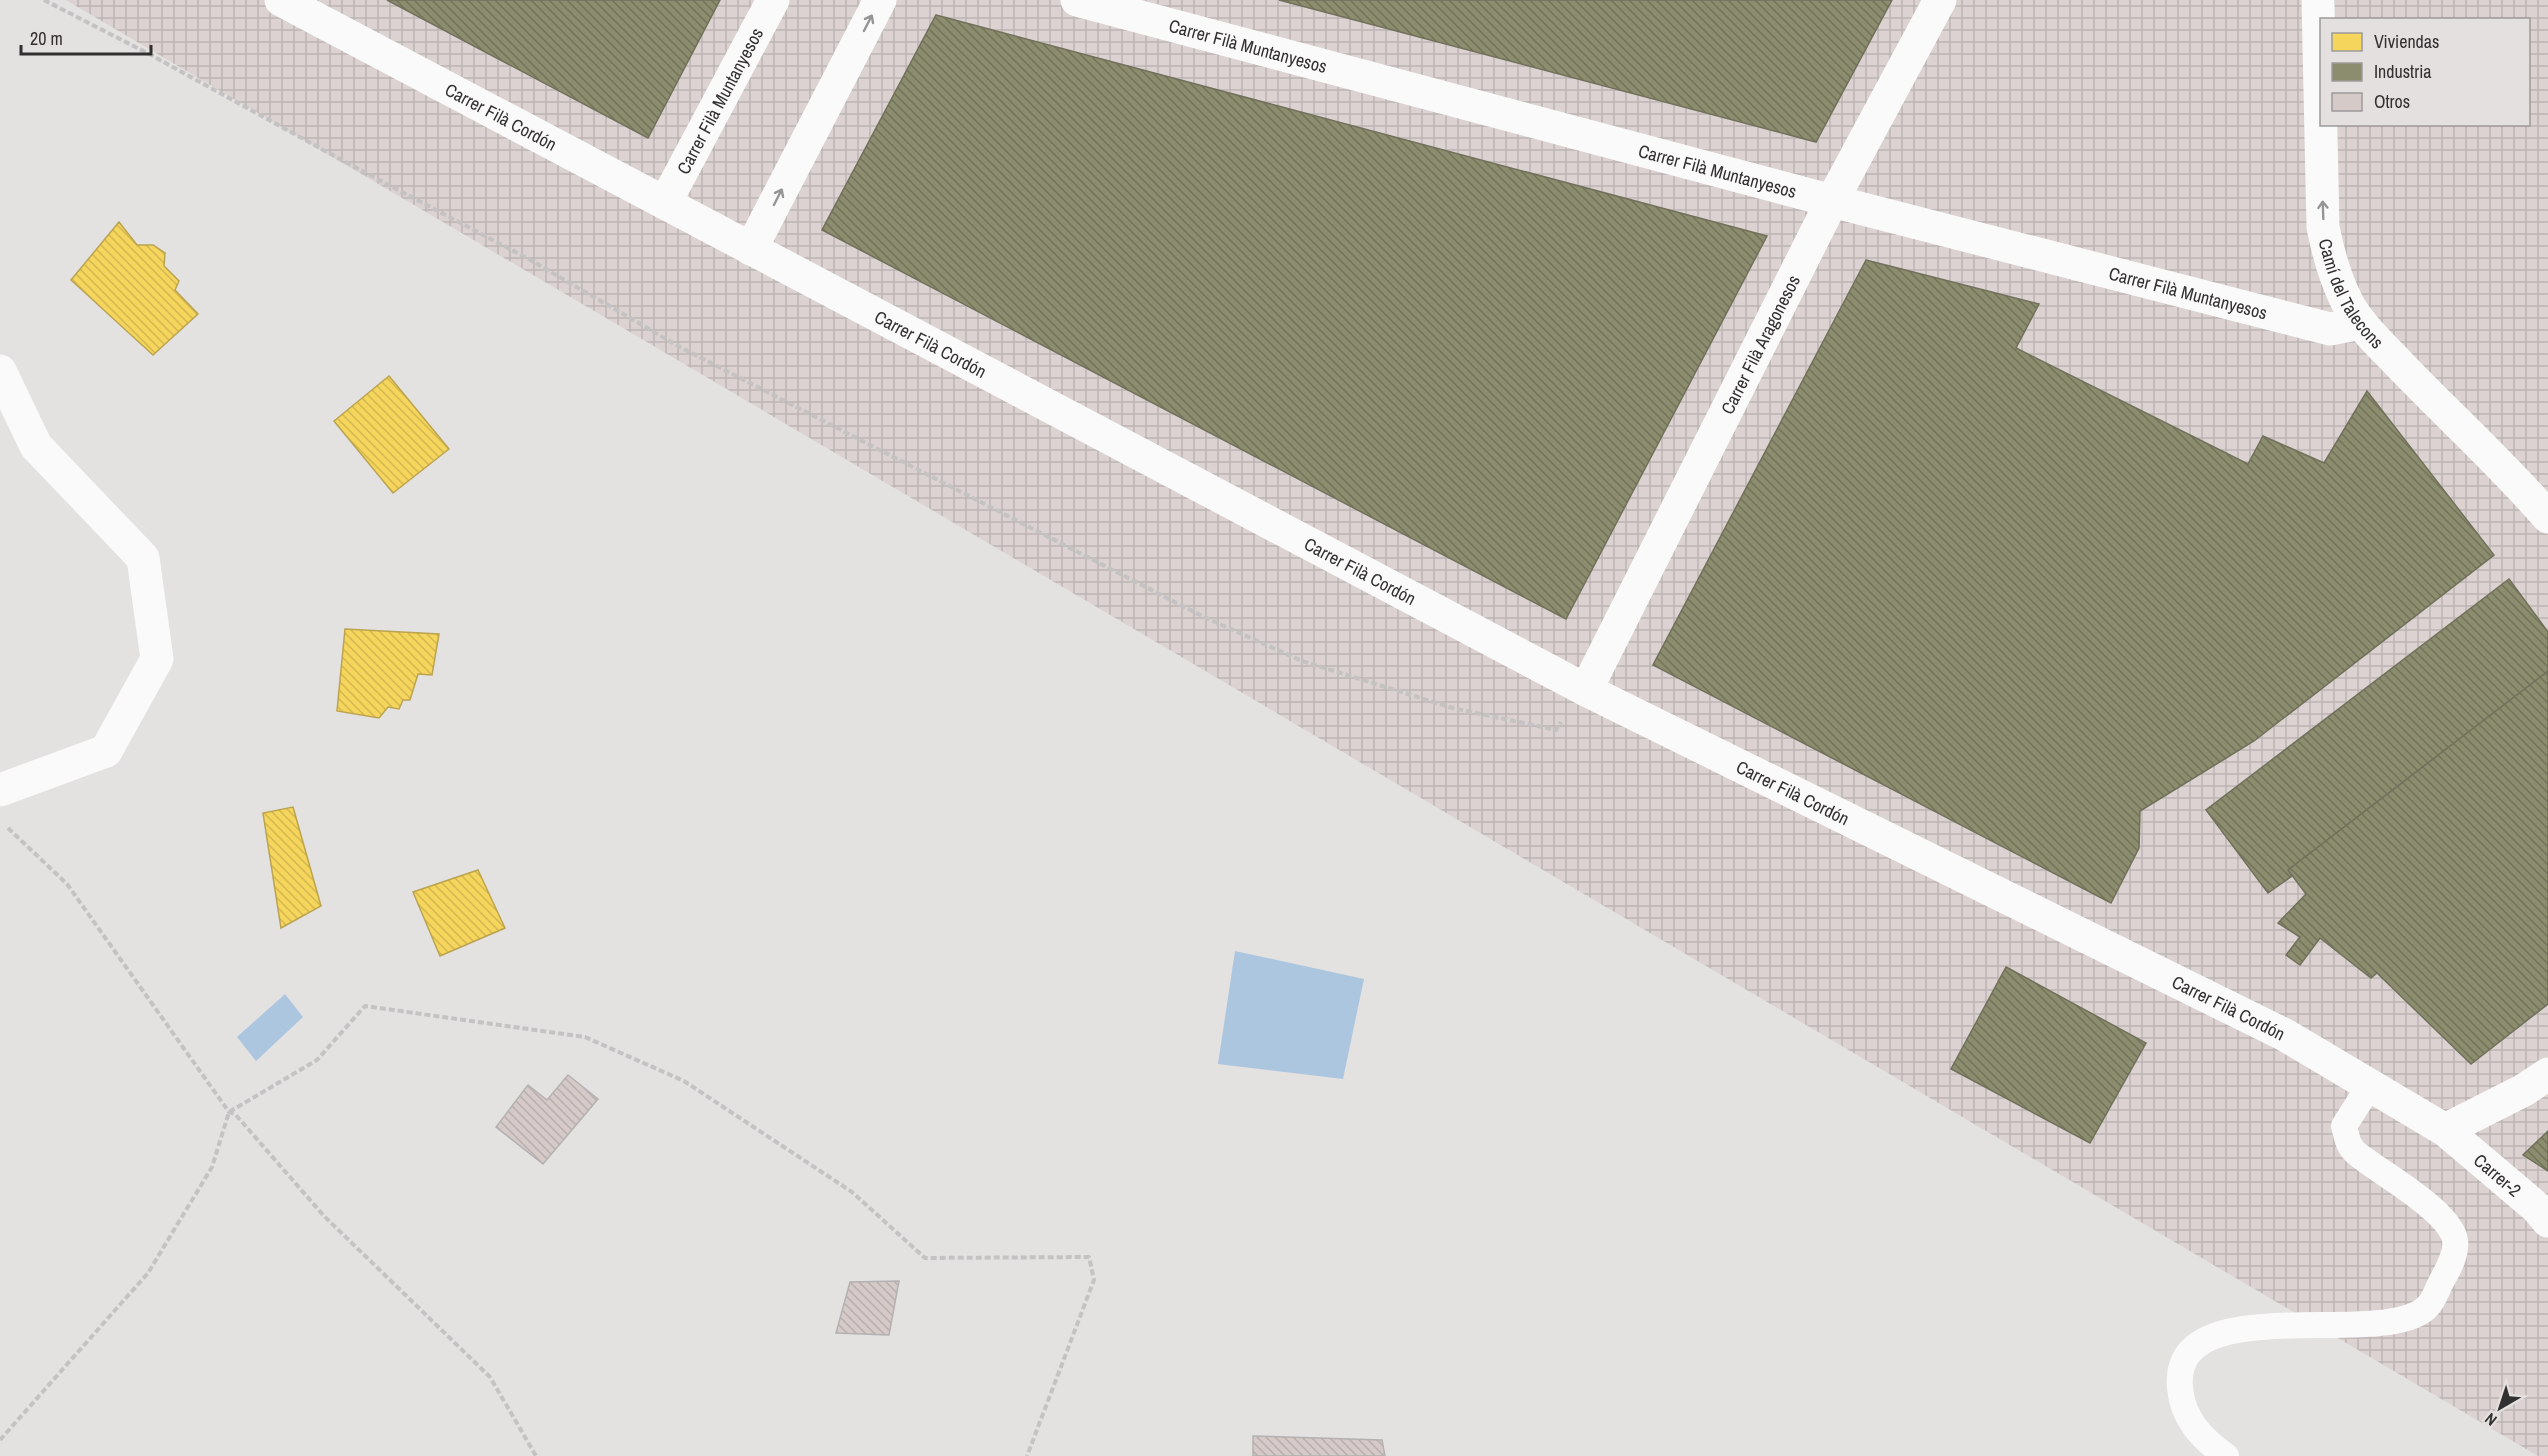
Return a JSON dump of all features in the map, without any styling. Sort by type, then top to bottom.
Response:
[{"type":"street","name":"Carrer Filà Cordón","points":[[281,0],[1586,690],[2274,1030],[2370,1084],[2445,1130]]},
{"type":"street","name":"Carrer Filà Muntanyesos","points":[[665,203],[773,0]]},
{"type":"street","points":[[752,249],[880,0]]},
{"type":"street","name":"Carrer Filà Muntanyesos","points":[[1077,0],[1832,201],[2330,329],[2361,323]]},
{"type":"street","name":"Carrer Filà Aragonesos","points":[[1586,690],[1832,201],[1940,0]]},
{"type":"street","name":"Camí del Talecons","points":[[2318,0],[2320,91]]},
{"type":"street","name":"Camí del Talecons","points":[[2321,126],[2323,227],[2332,264],[2347,301],[2361,323],[2438,406],[2518,483],[2548,517]]},
{"type":"street","points":[[0,371],[36,447],[143,558],[158,659],[106,751],[0,790]]},
{"type":"street","points":[[2445,1130],[2524,1090],[2548,1074]]},
{"type":"street","name":"Carrer-2","points":[[2445,1130],[2548,1221]]},
{"type":"lane","points":[[2226,1456],[2189,1422],[2181,1402],[2179,1376],[2188,1356],[2201,1342],[2217,1335],[2273,1325],[2402,1320],[2428,1307],[2451,1264],[2455,1240],[2448,1227],[2430,1205],[2351,1148],[2344,1126],[2370,1084]]},
{"type":"path","points":[[44,0],[151,55],[336,157],[525,257],[680,347],[1212,621],[1313,664],[1453,708],[1556,730],[1586,690]]},
{"type":"path","points":[[0,820],[67,884],[230,1112],[235,1114],[324,1216],[490,1377],[536,1456]]},
{"type":"path","points":[[0,1440],[148,1273],[212,1167],[230,1112],[317,1060],[365,1006],[585,1037],[684,1081],[852,1192],[925,1258],[1089,1257],[1094,1280],[1027,1456]]},
{"type":"shaded area","points":[[66,0],[2548,0],[2548,1456],[2538,1456]]},
{"type":"water","points":[[1235,951],[1364,979],[1343,1079],[1218,1064]]},
{"type":"water","points":[[285,994],[303,1017],[256,1061],[237,1037]]},
{"type":"building: Viviendas","points":[[119,222],[137,245],[153,245],[165,253],[164,266],[179,281],[175,290],[198,314],[153,355],[71,280]]},
{"type":"building: Viviendas","points":[[389,376],[449,449],[393,493],[334,421]]},
{"type":"building: Viviendas","points":[[345,629],[439,634],[432,675],[418,674],[410,700],[403,700],[399,709],[388,707],[379,718],[337,711]]},
{"type":"building: Viviendas","points":[[293,807],[321,906],[281,928],[263,813]]},
{"type":"building: Viviendas","points":[[478,870],[505,928],[440,956],[413,892]]},
{"type":"building: Industria","points":[[387,0],[720,0],[648,138]]},
{"type":"building: Industria","points":[[1279,0],[1892,0],[1816,142]]},
{"type":"building: Industria","points":[[936,15],[1767,236],[1566,619],[822,230]]},
{"type":"building: Industria","points":[[1866,260],[2039,304],[2016,348],[2248,464],[2263,436],[2324,463],[2367,391],[2494,555],[2254,741],[2140,811],[2139,848],[2111,903],[1653,665]]},
{"type":"building: Industria","points":[[2509,579],[2548,632],[2548,671],[2288,870],[2292,876],[2268,893],[2206,810]]},
{"type":"building: Industria","points":[[2548,671],[2548,1004],[2471,1064],[2377,973],[2371,978],[2320,938],[2300,965],[2286,955],[2300,937],[2278,923],[2306,894],[2288,870]]},
{"type":"building: Industria","points":[[2006,967],[2146,1043],[2090,1143],[1951,1069]]},
{"type":"building: Industria","points":[[2548,1131],[2548,1171],[2523,1155]]},
{"type":"building: Otros","points":[[568,1075],[598,1099],[543,1164],[496,1127],[528,1085],[547,1100]]},
{"type":"building: Otros","points":[[899,1281],[889,1335],[836,1333],[850,1282]]},
{"type":"building: Otros","points":[[1253,1436],[1382,1440],[1385,1456],[1253,1456]]}]
